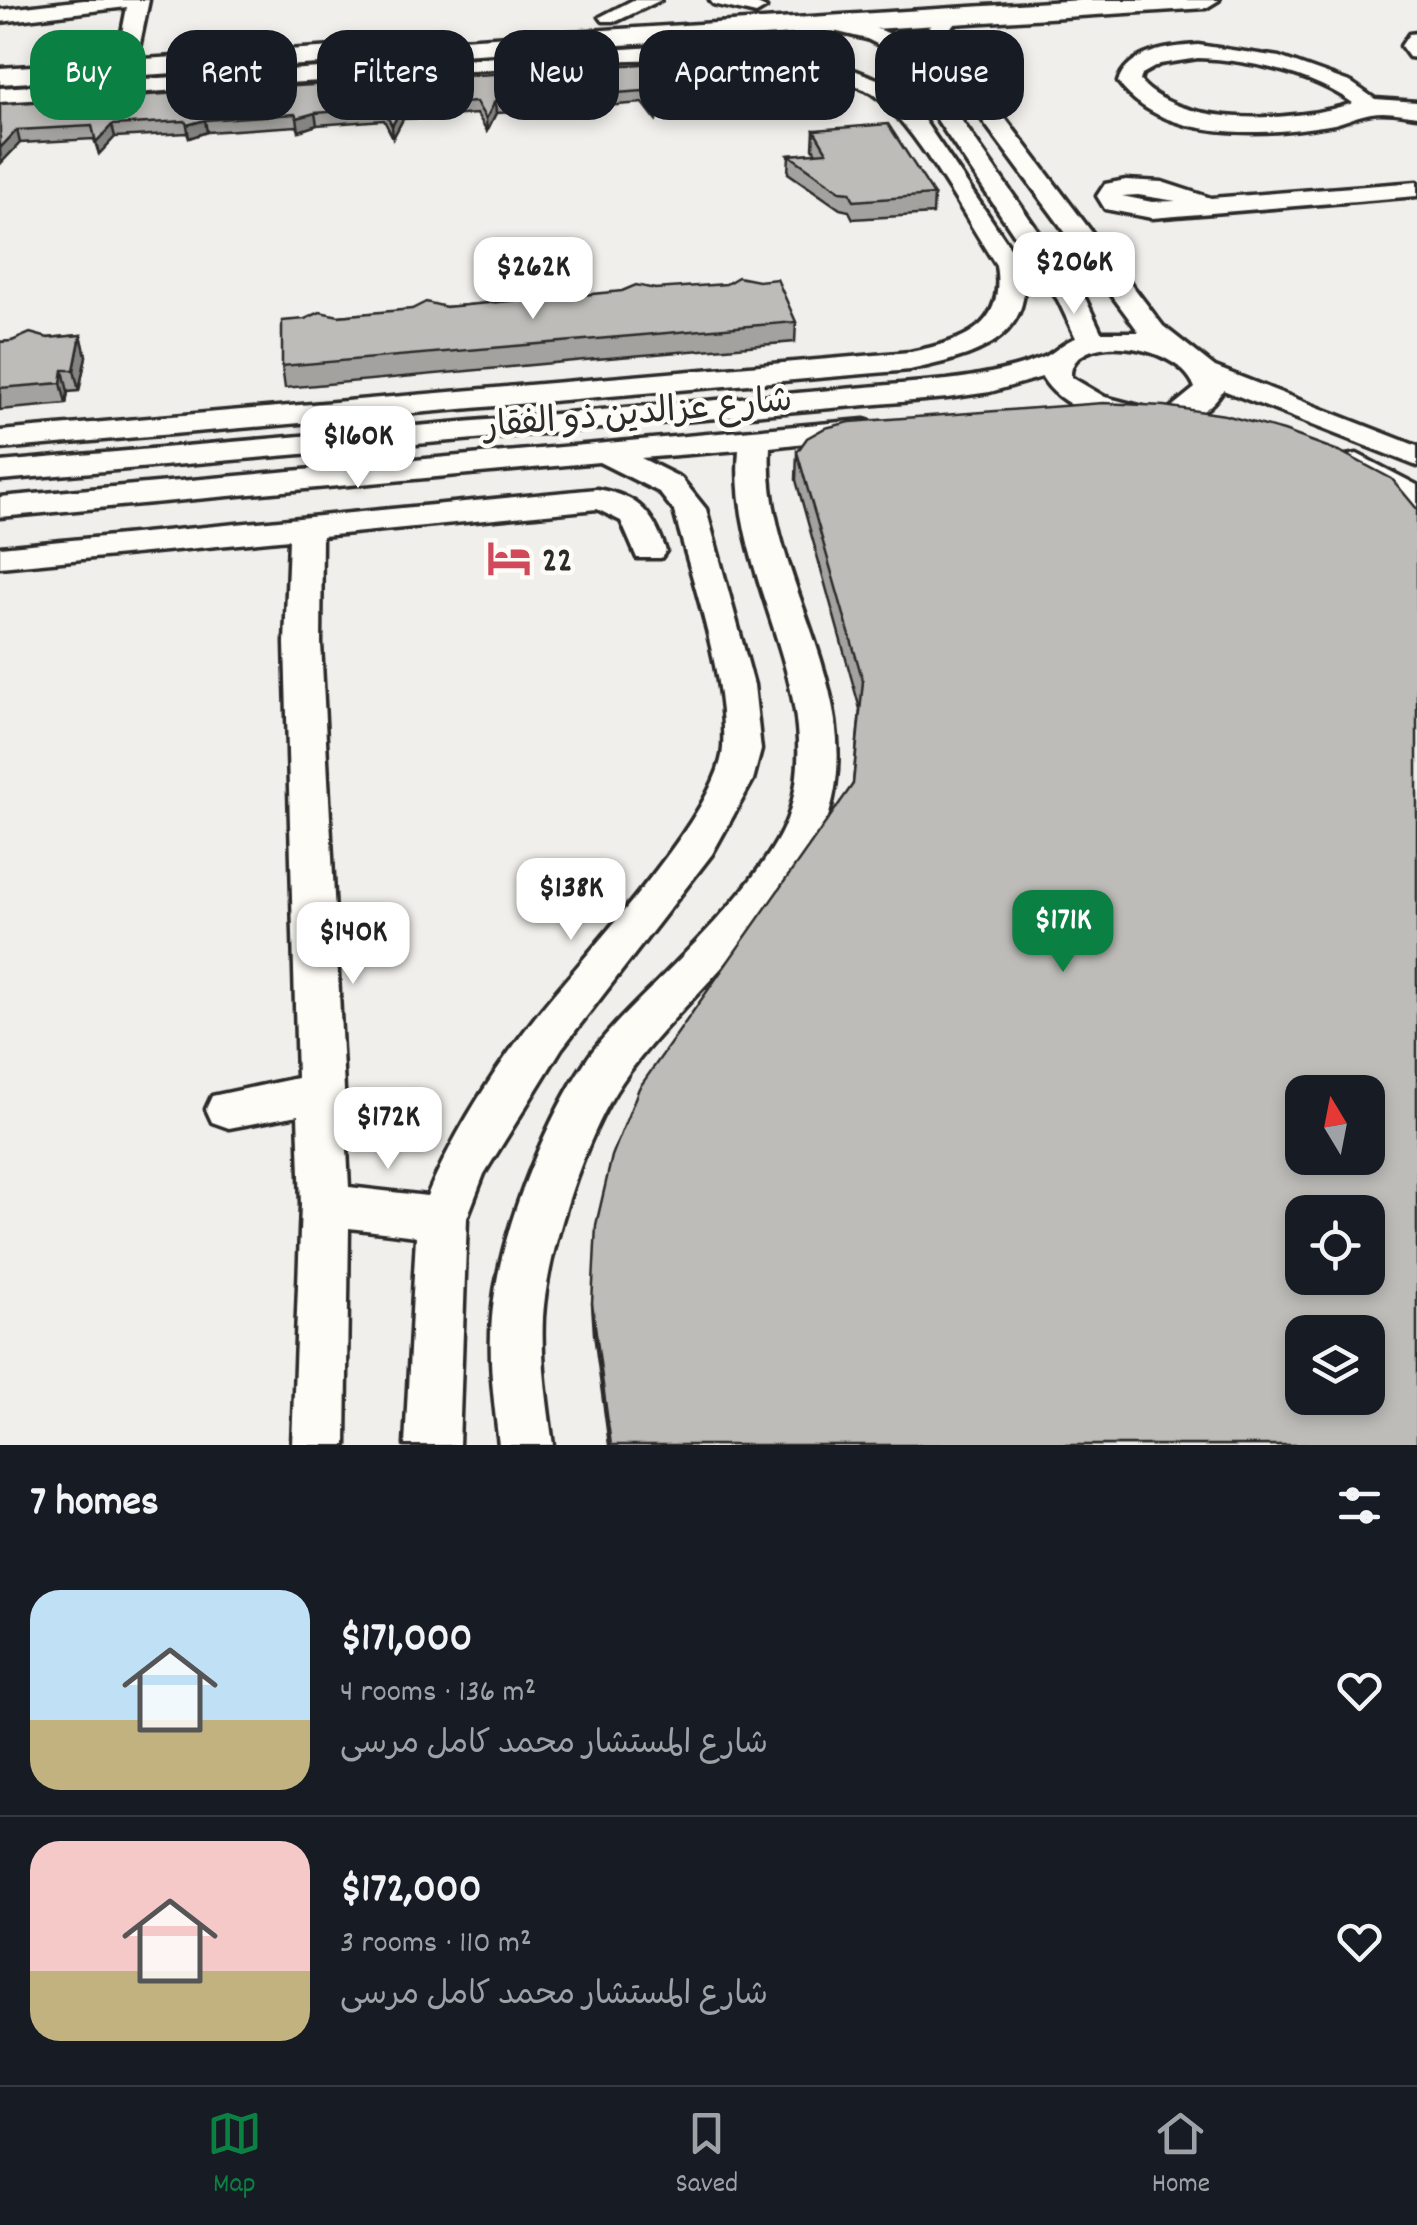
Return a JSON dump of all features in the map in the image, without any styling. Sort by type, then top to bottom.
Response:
[{"type":"main road","points":[[146,66],[756,8],[890,0]]},
{"type":"main road","points":[[146,65],[610,18],[709,14],[828,24],[943,27],[1206,0]]},
{"type":"main road","points":[[0,56],[30,59]]},
{"type":"main road","points":[[0,76],[30,74]]},
{"type":"street","points":[[0,16],[138,0],[130,30]]},
{"type":"street","points":[[610,18],[651,0]]},
{"type":"street","points":[[828,24],[875,34]]},
{"type":"street","points":[[934,30],[943,27],[940,48],[1153,332],[1197,361],[1208,374],[1417,457]]},
{"type":"street","points":[[1417,38],[1412,46],[1417,52]]},
{"type":"street","points":[[0,440],[885,364],[935,356],[990,332],[1008,313],[1014,290],[1009,265],[907,112],[877,87],[828,68],[764,57],[655,54],[146,67]]},
{"type":"street","points":[[1369,106],[1352,92],[1321,79],[1233,54],[1160,56],[1132,72],[1129,82],[1134,92],[1168,112],[1223,121],[1333,117],[1369,106],[1417,109]]},
{"type":"street","points":[[0,95],[30,88]]},
{"type":"street","points":[[947,120],[1072,300],[1092,342],[1150,342],[1178,350]]},
{"type":"street","points":[[946,171],[981,168]]},
{"type":"street","points":[[1206,205],[1417,189]]},
{"type":"street","name":"شارع عزالدين ذو الفقار","points":[[0,472],[990,383],[1058,364],[1064,354],[1092,342]]},
{"type":"street","points":[[1058,364],[1057,376],[1065,389],[1104,409]]},
{"type":"street","points":[[1050,414],[1104,409],[1145,415],[1183,410],[1201,400],[1210,388],[1208,374]]},
{"type":"street","name":"شارع عزالدين ذو الفقار","points":[[0,506],[898,426],[892,394]]},
{"type":"street","points":[[1183,410],[1217,419]]},
{"type":"street","points":[[526,1445],[518,1388],[520,1295],[540,1221],[572,1136],[601,1074],[786,862],[809,814],[822,760],[814,701],[756,514],[752,482],[755,438]]},
{"type":"street","points":[[1306,444],[1342,455],[1417,498]]},
{"type":"street","points":[[288,480],[289,445]]},
{"type":"street","points":[[432,1445],[442,1218],[463,1167],[546,1036],[591,975],[650,908],[718,814],[742,750],[736,686],[690,509],[670,485],[600,451]]},
{"type":"street","points":[[485,461],[494,509]]},
{"type":"street","points":[[428,467],[435,515]]},
{"type":"street","points":[[113,546],[116,496]]},
{"type":"street","points":[[0,557],[597,498],[615,501],[638,516],[649,551]]},
{"type":"street","points":[[68,551],[75,500]]},
{"type":"street","points":[[306,528],[304,643],[325,1205],[319,1445]]},
{"type":"street","points":[[229,1109],[320,1092]]},
{"type":"street","points":[[325,1205],[442,1218]]},
{"type":"building","points":[[639,64],[639,91],[619,93],[619,66]]},
{"type":"building","points":[[494,74],[494,103],[486,119],[474,102],[474,75]]},
{"type":"building","points":[[317,85],[317,113],[297,118],[297,86]]},
{"type":"building","points":[[166,94],[166,120],[205,120],[187,125],[185,121],[112,125],[96,142],[92,126],[17,130],[0,148],[0,104],[30,102],[30,120],[146,120],[146,95]]},
{"type":"building","points":[[888,124],[934,195],[854,201],[850,192],[840,191],[789,155],[827,152],[814,130]]},
{"type":"building","points":[[738,277],[777,279],[796,322],[282,366],[282,321],[305,319],[320,312],[339,316],[412,309],[426,302],[446,307],[520,300],[534,294],[553,298],[622,291],[636,285],[655,289],[726,284]]},
{"type":"building","points":[[30,333],[48,338],[81,335],[74,370],[63,370],[61,383],[0,388],[0,342]]},
{"type":"building","points":[[1103,403],[1164,406],[1225,415],[1341,452],[1392,479],[1417,509],[1417,1445],[611,1445],[592,1303],[596,1225],[612,1156],[639,1088],[853,784],[863,681],[797,452],[807,438],[825,428],[850,422]]},
{"type":"place","name":"22","points":[[509,558]]}]
